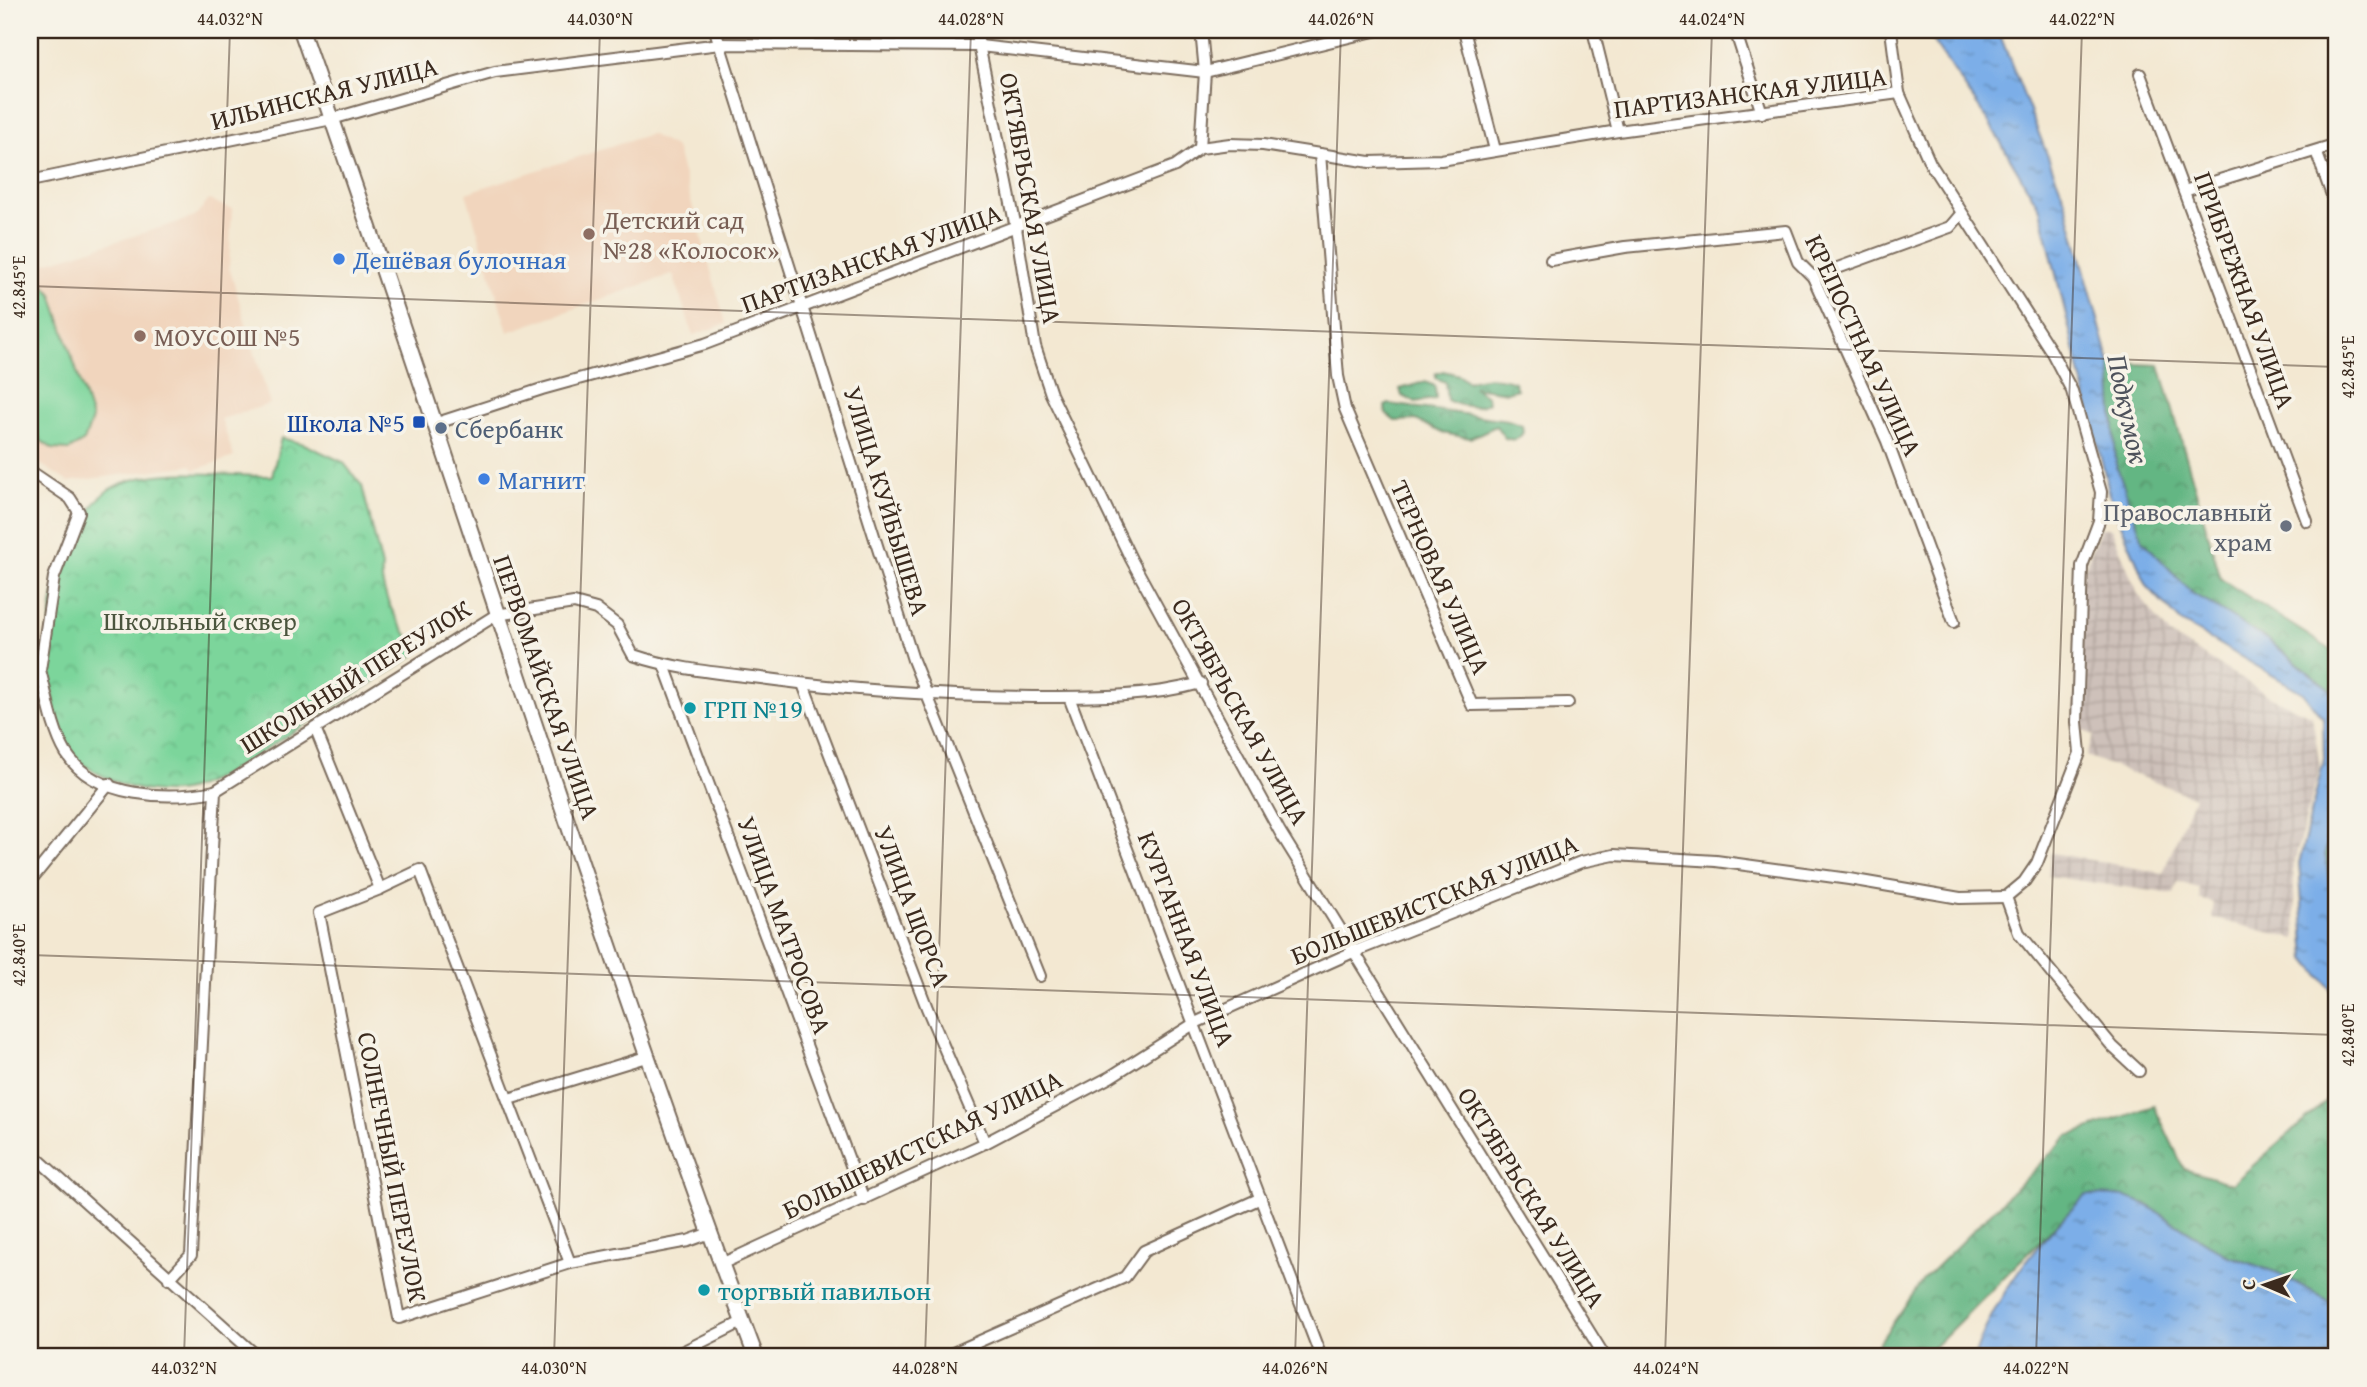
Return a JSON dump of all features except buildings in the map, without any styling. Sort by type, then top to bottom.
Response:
[{"type":"main road","name":"ПЕРВОМАЙСКАЯ УЛИЦА","points":[[300,30],[646,1057],[756,1357]]},
{"type":"street","name":"УЛИЦА КУЙБЫШЕВА","points":[[715,30],[909,647],[1041,976]]},
{"type":"street","name":"ОКТЯБРЬСКАЯ УЛИЦА","points":[[976,30],[1016,228],[1035,346],[1051,394],[1131,559],[1280,832],[1605,1357]]},
{"type":"street","points":[[1200,148],[1205,72],[1201,30]]},
{"type":"street","name":"ИЛЬИНСКАЯ УЛИЦА","points":[[30,181],[332,119],[495,72],[720,44],[980,46],[1205,72],[1378,30]]},
{"type":"street","points":[[1464,30],[1495,150]]},
{"type":"street","points":[[1593,30],[1618,131]]},
{"type":"street","points":[[1735,30],[1762,113]]},
{"type":"street","points":[[1891,30],[1899,93]]},
{"type":"street","name":"ПРИБРЕЖНАЯ УЛИЦА","points":[[2140,74],[2307,521]]},
{"type":"street","name":"ПАРТИЗАНСКАЯ УЛИЦА","points":[[434,424],[542,389],[705,344],[804,309],[1175,166],[1200,148],[1230,144],[1263,145],[1370,162],[1441,160],[1618,131],[1899,93],[1930,163],[2044,340],[2072,391],[2101,492],[2099,521],[2082,566],[2077,722],[2080,753],[2036,863],[2024,882],[2006,897]]},
{"type":"street","points":[[2184,191],[2337,144]]},
{"type":"street","points":[[2316,150],[2337,209]]},
{"type":"street","name":"ТЕРНОВАЯ УЛИЦА","points":[[1320,154],[1338,376],[1345,409],[1357,443],[1472,705],[1568,703]]},
{"type":"street","points":[[1813,277],[1950,227],[1961,214]]},
{"type":"street","name":"КРЕПОСТНАЯ УЛИЦА","points":[[1551,260],[1625,247],[1787,231],[1798,262],[1813,277],[1887,441],[1954,622]]},
{"type":"street","points":[[30,471],[70,498],[79,512],[54,577],[35,671],[67,753],[88,774],[136,794],[162,797],[215,791],[191,1255],[169,1279]]},
{"type":"street","name":"ШКОЛЬНЫЙ ПЕРЕУЛОК","points":[[215,791],[496,615],[574,603],[596,609],[617,625],[633,655],[664,666],[803,684],[930,696],[1069,697],[1173,690],[1201,683]]},
{"type":"street","name":"УЛИЦА МАТРОСОВА","points":[[664,666],[864,1200]]},
{"type":"street","name":"УЛИЦА ЩОРСА","points":[[803,684],[927,1008],[985,1143]]},
{"type":"street","name":"КУРГАННАЯ УЛИЦА","points":[[1069,697],[1321,1357]]},
{"type":"street","points":[[315,728],[380,889]]},
{"type":"street","points":[[30,881],[109,784]]},
{"type":"street","name":"БОЛЬШЕВИСТСКАЯ УЛИЦА","points":[[721,1264],[985,1143],[1110,1077],[1195,1023],[1353,952],[1581,862],[1615,855],[1716,862],[1849,879],[1960,898],[2006,897]]},
{"type":"street","name":"СОЛНЕЧНЫЙ ПЕРЕУЛОК","points":[[570,1262],[420,870],[319,913],[399,1318],[570,1262],[688,1241],[710,1233]]},
{"type":"street","points":[[2006,897],[2019,933],[2113,1047],[2139,1071]]},
{"type":"street","points":[[509,1099],[646,1057]]},
{"type":"street","points":[[30,1152],[258,1357]]},
{"type":"street","points":[[944,1357],[1125,1277],[1144,1251],[1261,1198]]},
{"type":"street","points":[[672,1357],[742,1322]]},
{"type":"shaded area","name":"Детский сад №28 «Колосок»","points":[[650,134],[676,148],[726,324],[693,335],[673,274],[508,332],[466,193]]},
{"type":"shaded area","name":"МОУСОШ №5","points":[[209,200],[232,209],[229,267],[270,404],[221,419],[234,457],[194,470],[192,465],[68,482],[30,457],[30,268],[195,217]]},
{"type":"shaded area","points":[[2101,528],[2111,528],[2138,594],[2170,635],[2271,697],[2312,716],[2320,767],[2293,866],[2296,939],[2212,918],[2214,903],[2200,899],[2199,888],[2178,882],[2174,894],[2048,876],[2051,853],[2163,873],[2194,797],[2086,756],[2094,735],[2074,727],[2081,577]]},
{"type":"green space","points":[[30,280],[45,286],[52,294],[92,419],[84,441],[69,450],[53,449],[40,440],[30,410]]},
{"type":"green space","points":[[2110,363],[2160,365],[2221,579],[2337,654],[2337,695],[2268,640],[2192,593],[2143,541],[2116,464]]},
{"type":"green space","points":[[1443,371],[1459,375],[1468,382],[1485,378],[1503,379],[1514,382],[1517,389],[1507,392],[1473,387],[1487,396],[1488,403],[1478,406],[1462,405],[1447,400],[1445,382],[1435,378],[1435,374]]},
{"type":"green space","points":[[1425,382],[1435,386],[1436,399],[1415,402],[1402,396],[1400,389]]},
{"type":"green space","points":[[1389,404],[1508,420],[1522,425],[1523,432],[1514,440],[1505,438],[1496,426],[1470,438],[1442,433],[1416,420],[1395,421],[1386,414],[1385,406]]},
{"type":"green space","name":"Школьный сквер","points":[[281,438],[304,444],[343,462],[362,486],[382,567],[387,600],[419,652],[238,767],[200,786],[180,791],[155,792],[131,787],[101,775],[78,760],[68,747],[57,716],[51,678],[52,606],[59,578],[82,525],[100,497],[128,481],[167,474],[272,476]]},
{"type":"green space","points":[[2337,802],[2337,931],[2336,932],[2325,853]]},
{"type":"green space","points":[[2337,1092],[2337,1305],[2278,1273],[2226,1255],[2145,1204],[2086,1195],[1924,1357],[1869,1357],[1923,1280],[2068,1136],[2154,1106],[2184,1169],[2232,1184]]},
{"type":"water","points":[[1925,30],[1998,30],[2065,200],[2110,363],[2116,464],[2143,541],[2192,593],[2268,640],[2337,695],[2337,802],[2325,853],[2337,933],[2337,997],[2306,959],[2299,863],[2324,759],[2323,718],[2303,693],[2181,622],[2147,586],[2112,503],[2040,209],[1987,119]]},
{"type":"water","points":[[2086,1195],[2123,1196],[2145,1204],[2226,1255],[2278,1273],[2337,1305],[2337,1357],[1974,1357],[1994,1311],[2020,1269],[2051,1231]]},
{"type":"place","name":"Детский сад №28 «Колосок»","points":[[589,234]]},
{"type":"place","name":"Дешёвая булочная","points":[[339,259]]},
{"type":"place","name":"МОУСОШ №5","points":[[140,336]]},
{"type":"place","name":"Школа №5","points":[[419,422]]},
{"type":"place","name":"Сбербанк","points":[[441,428]]},
{"type":"place","name":"Магнит","points":[[484,479]]},
{"type":"place","name":"Православный храм","points":[[2286,526]]},
{"type":"place","name":"ГРП №19","points":[[690,708]]},
{"type":"place","name":"торгвый павильон","points":[[704,1290]]},
{"type":"water label","name":"Подкумок","points":[[2129,409]]}]
